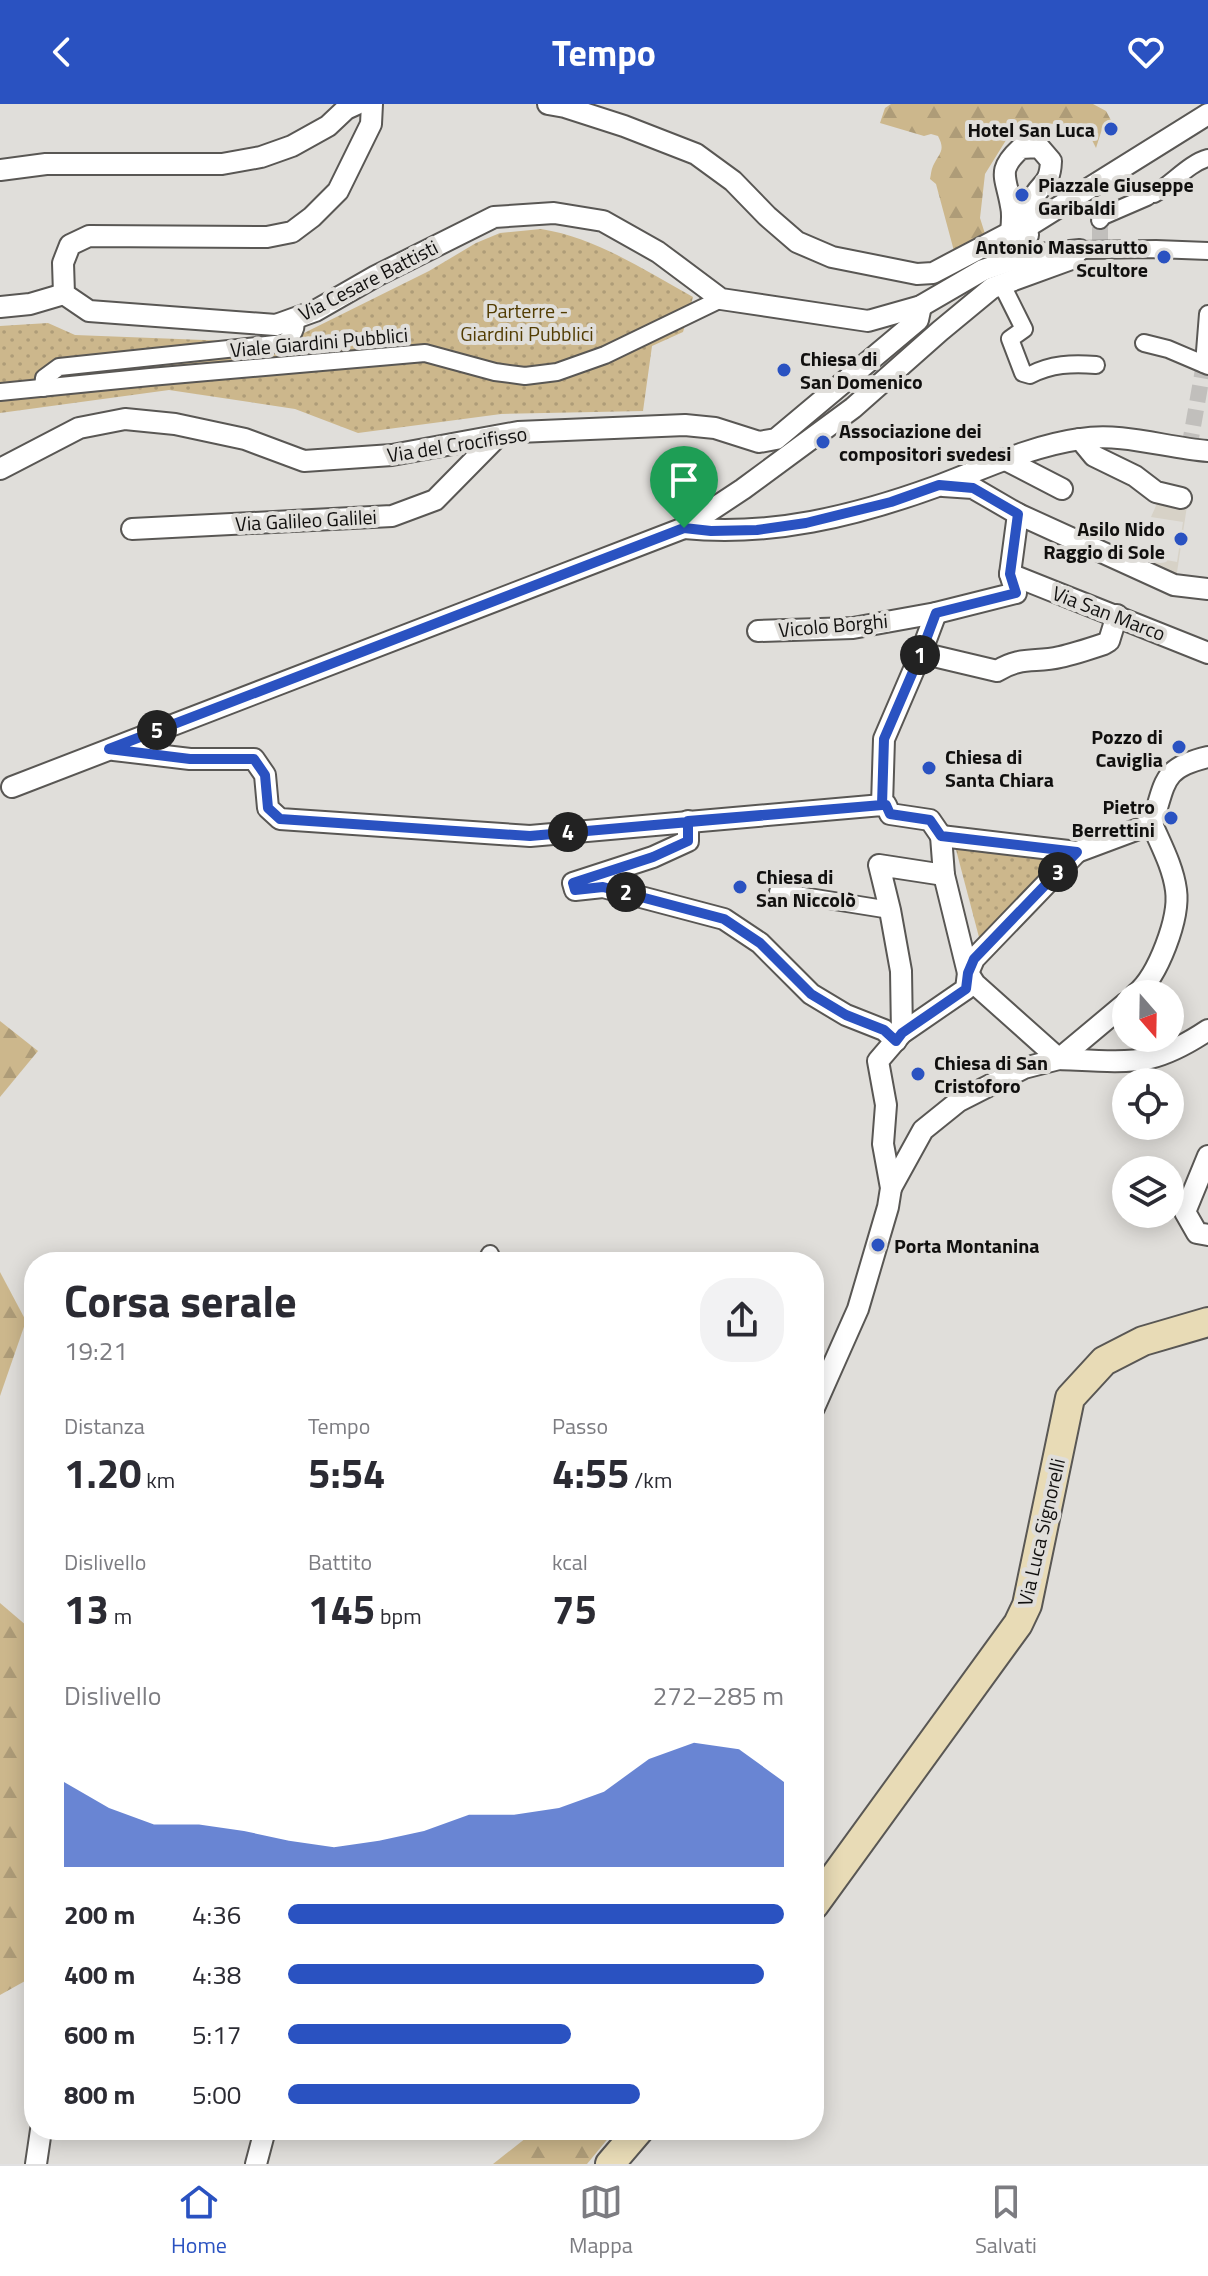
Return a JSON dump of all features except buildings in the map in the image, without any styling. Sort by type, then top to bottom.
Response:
[{"type":"main road","name":"Via Luca Signorelli","points":[[824,1891],[1018,1624],[1027,1605],[1070,1398],[1104,1361],[1143,1341],[1208,1322]]},
{"type":"main road","points":[[610,2164],[630,2140]]},
{"type":"street","points":[[0,170],[46,164],[222,164],[261,157],[292,146],[328,126],[346,109],[357,104]]},
{"type":"street","points":[[0,307],[30,304],[64,294],[63,263],[70,245],[89,236],[267,237],[292,232],[338,191],[371,124],[372,104]]},
{"type":"street","points":[[548,104],[624,126],[696,154],[733,181],[797,242],[832,257],[917,274],[933,273],[1019,229],[1208,114]]},
{"type":"street","points":[[1100,220],[1172,183],[1200,160],[1208,158]]},
{"type":"street","name":"Via Cesare Battisti","points":[[64,294],[89,311],[276,325],[315,311],[376,276],[494,217],[554,213],[603,221],[658,252],[721,299],[868,321],[921,306],[983,270],[1023,257],[1095,248]]},
{"type":"street","points":[[1019,229],[1023,257]]},
{"type":"street","points":[[12,787],[684,528],[853,408],[940,331],[1001,283],[1095,248],[1208,251]]},
{"type":"street","points":[[1001,283],[1024,329],[1010,339],[1023,373],[1030,375],[1044,368],[1072,363],[1096,365]]},
{"type":"street","name":"Viale Giardini Pubblici","points":[[0,392],[425,353],[495,372],[525,376],[557,372],[605,355],[721,299]]},
{"type":"street","name":"Via del Crocifisso","points":[[0,469],[79,428],[125,419],[175,424],[245,439],[304,461],[392,455],[518,432],[685,425],[715,428],[759,442],[776,439],[918,320],[921,306]]},
{"type":"street","points":[[1144,343],[1206,365],[1208,314]]},
{"type":"street","points":[[43,388],[44,378],[59,367],[284,343],[294,333],[297,326],[295,318]]},
{"type":"street","name":"Via Galileo Galilei","points":[[132,529],[392,516],[435,500],[498,436]]},
{"type":"street","points":[[684,528],[757,530],[806,523],[891,502],[1004,459],[1080,439],[1135,440],[1208,451]]},
{"type":"street","points":[[1080,439],[1094,456],[1135,476],[1156,492],[1181,498]]},
{"type":"street","points":[[1004,459],[1062,489]]},
{"type":"street","points":[[939,485],[973,488],[1018,514],[1174,585],[1208,589]]},
{"type":"street","name":"Vicolo Borghi","points":[[758,631],[853,628],[936,613],[1016,593],[1010,574],[1018,514]]},
{"type":"street","name":"Via San Marco","points":[[1010,574],[1208,653]]},
{"type":"street","points":[[882,805],[884,739],[936,613]]},
{"type":"street","points":[[921,653],[997,671],[1010,663],[1056,659],[1104,644],[1109,641],[1117,615]]},
{"type":"street","points":[[109,749],[190,759],[254,759],[265,775],[268,808],[280,819],[530,836],[886,805],[890,814],[930,820],[941,836],[944,875],[968,973],[975,984],[1059,1059]]},
{"type":"street","points":[[1148,980],[1166,947],[1176,892],[1169,864],[1152,824],[1169,774],[1184,763],[1208,757]]},
{"type":"street","points":[[688,821],[688,841],[653,857],[573,883],[575,890],[603,887],[724,919],[760,943],[811,994],[846,1015],[899,1037]]},
{"type":"street","points":[[891,1188],[883,1144],[886,1105],[878,1061],[899,1037],[966,989],[974,959],[1077,852],[1152,824]]},
{"type":"street","points":[[941,836],[1077,852]]},
{"type":"street","points":[[899,1037],[901,971],[879,865],[944,875]]},
{"type":"street","points":[[778,892],[890,910]]},
{"type":"street","points":[[1059,1059],[1112,1015]]},
{"type":"street","points":[[824,1386],[858,1309],[878,1245],[891,1188],[923,1130],[959,1101],[1024,1068],[1059,1059],[1099,1061],[1149,1058],[1186,1044],[1208,1030]]},
{"type":"street","points":[[1208,1156],[1185,1212],[1197,1233],[1208,1235]]},
{"type":"street","points":[[36,2164],[40,2140]]},
{"type":"street","points":[[256,2164],[262,2140]]},
{"type":"shaded area","name":"Asilo Nido Raggio di Sole","points":[[1159,499],[1187,506],[1176,579],[1149,565],[1150,557],[1177,562],[1183,522],[1151,517]]},
{"type":"green space","points":[[891,104],[1093,104],[1106,111],[1112,122],[1102,129],[1096,148],[1086,128],[1046,123],[1008,137],[985,174],[980,218],[986,237],[954,251],[936,184],[930,179],[941,152],[938,136],[924,136],[880,123],[885,108]]},
{"type":"green space","name":"Parterre - Giardini Pubblici","points":[[541,229],[601,247],[693,297],[683,332],[652,346],[643,411],[501,414],[358,433],[295,409],[169,390],[0,413],[0,326],[48,323],[75,335],[259,342],[298,336],[429,271],[476,243],[500,233]]},
{"type":"green space","points":[[954,842],[1059,855],[980,941]]},
{"type":"green space","points":[[0,1021],[38,1051],[0,1097]]},
{"type":"green space","points":[[0,1272],[24,1317],[24,1327],[0,1396]]},
{"type":"green space","points":[[0,1603],[24,1623],[24,1982],[0,1995]]},
{"type":"green space","points":[[523,2140],[607,2140],[587,2164],[493,2164]]},
{"type":"tunnel","points":[[1100,220],[1100,243]]},
{"type":"tunnel","points":[[1189,449],[1204,364]]},
{"type":"place","name":"Hotel San Luca","points":[[1111,129]]},
{"type":"place","name":"Piazzale Giuseppe Garibaldi","points":[[1022,195]]},
{"type":"place","name":"Antonio Massarutto Scultore","points":[[1164,257]]},
{"type":"place","name":"Chiesa di San Domenico","points":[[784,370]]},
{"type":"place","name":"Associazione dei compositori svedesi","points":[[823,442]]},
{"type":"place","name":"Asilo Nido Raggio di Sole","points":[[1181,539]]},
{"type":"place","name":"Pozzo di Caviglia","points":[[1179,747]]},
{"type":"place","name":"Chiesa di Santa Chiara","points":[[929,768]]},
{"type":"place","name":"Pietro Berrettini","points":[[1171,818]]},
{"type":"place","name":"Chiesa di San Niccolò","points":[[740,887]]},
{"type":"place","name":"Chiesa di San Cristoforo","points":[[918,1074]]},
{"type":"place","name":"Porta Montanina","points":[[878,1245]]},
{"type":"route","points":[[684,528],[109,749],[190,759],[254,759],[265,775],[268,808],[280,819],[530,836],[688,821],[886,805],[890,814],[930,820],[941,836],[1077,852],[974,959],[966,989],[902,1033],[896,1041],[884,1030],[846,1015],[811,994],[760,943],[724,919],[603,887],[575,890],[573,883],[653,857],[688,841],[688,821],[882,805],[884,739],[936,613],[1016,593],[1010,574],[1018,514],[973,488],[939,485],[891,502],[806,523],[757,530],[684,528]]}]
